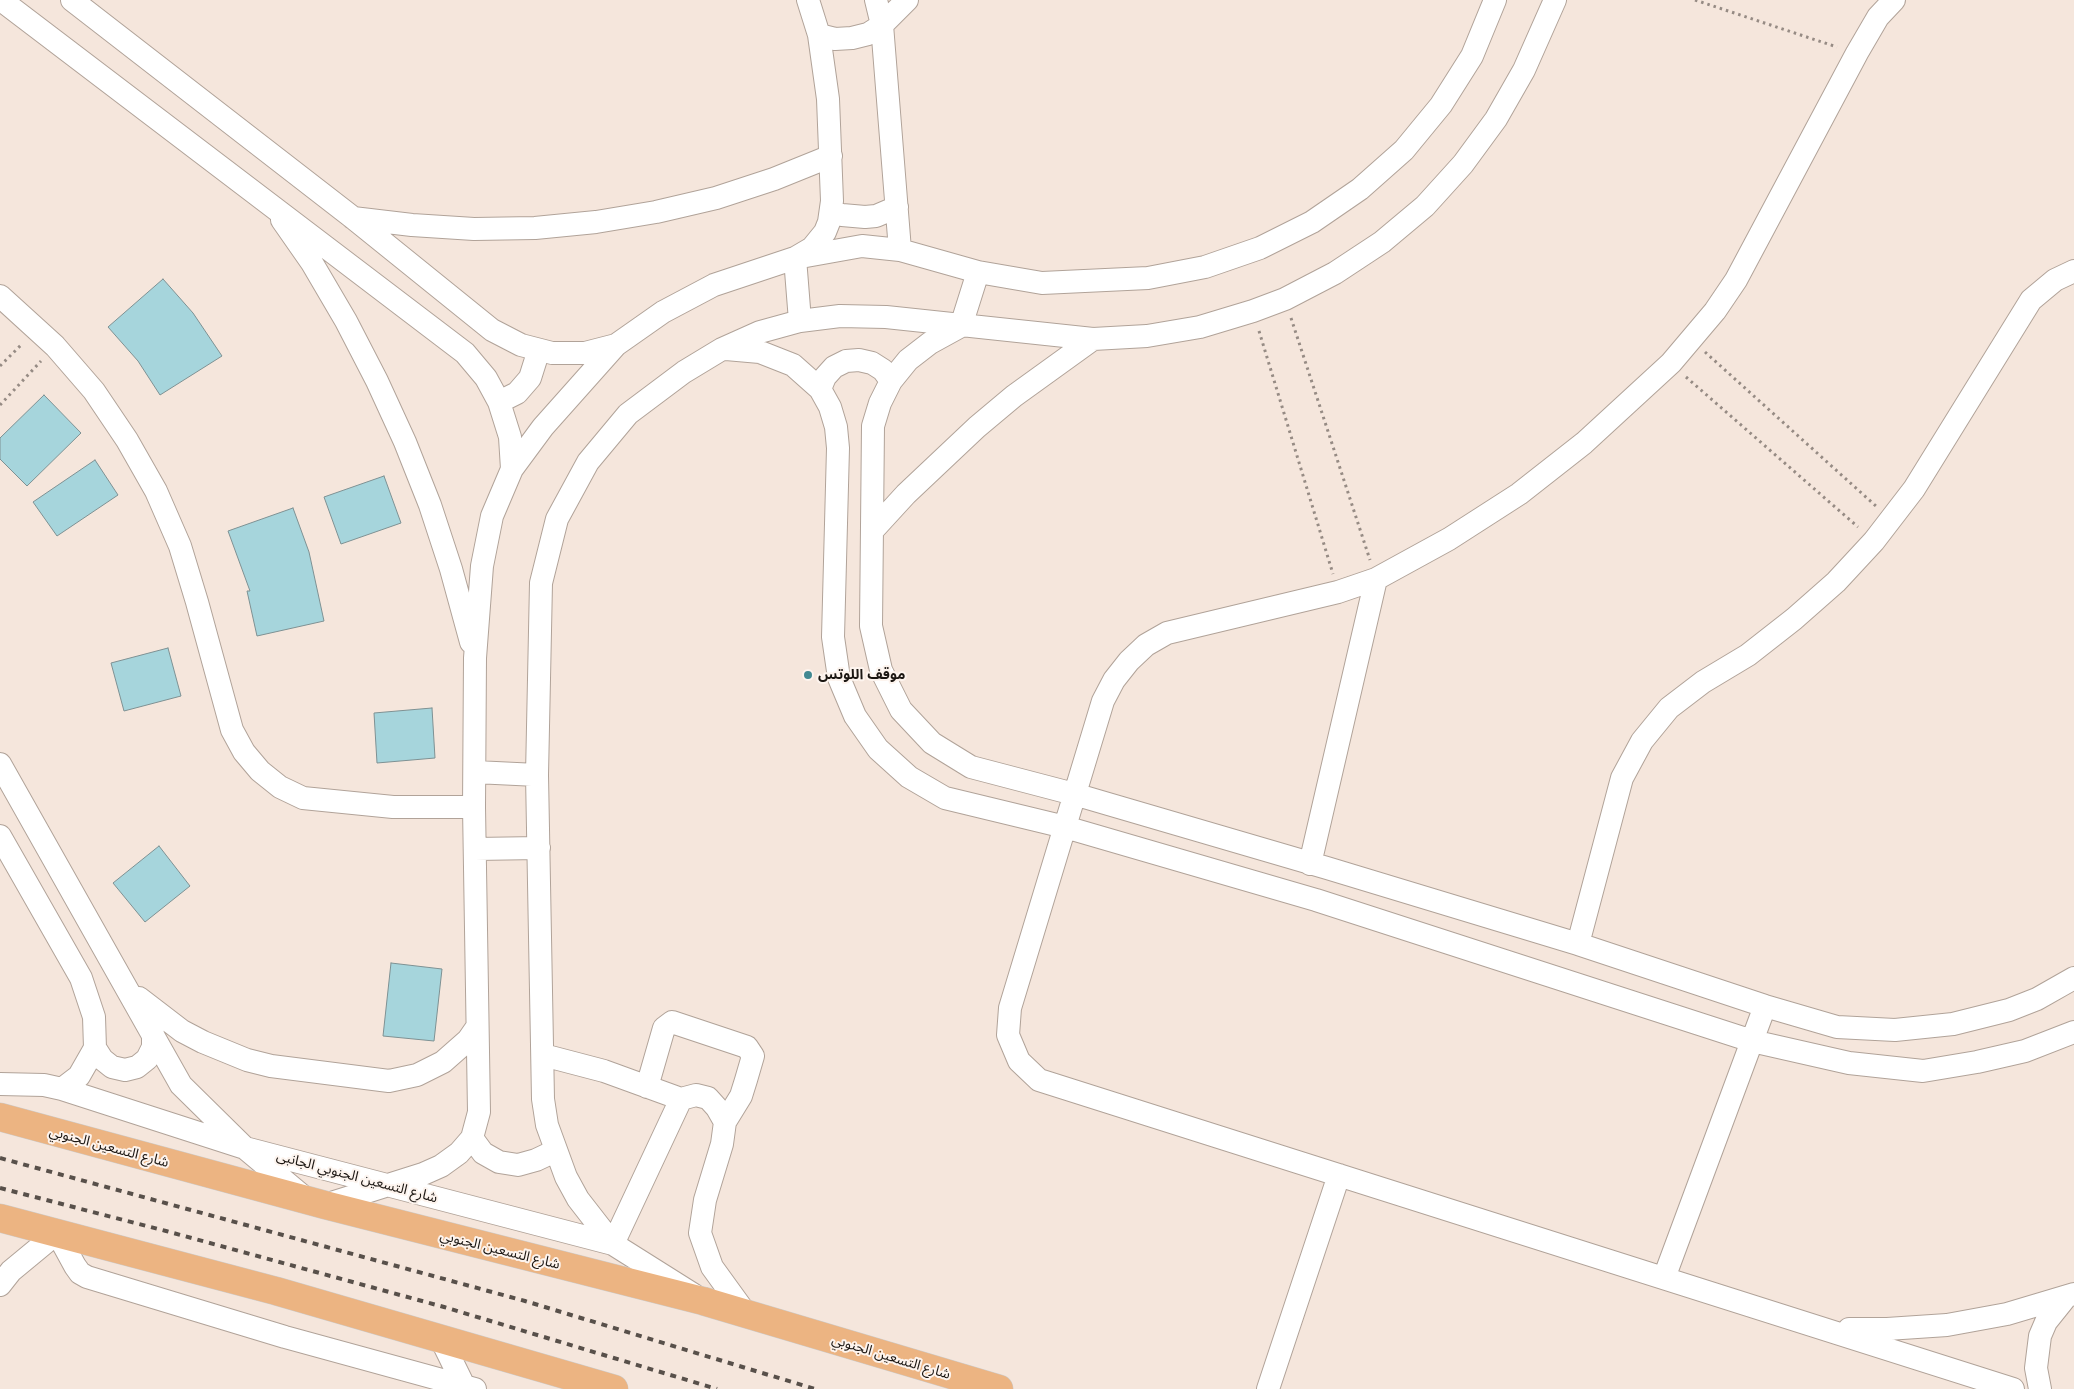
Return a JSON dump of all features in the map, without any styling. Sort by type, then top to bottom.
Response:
[{"type":"main road","name":"شارع التسعين الجنوبي","points":[[0,1117],[316,1203],[703,1301],[999,1389]]},
{"type":"main road","points":[[0,1218],[276,1291],[614,1389]]},
{"type":"street","points":[[1,0],[24,7],[214,164],[270,203],[465,354],[486,378],[499,402],[510,437],[512,469]]},
{"type":"street","points":[[72,0],[352,218],[492,330],[521,345],[552,353],[585,353],[616,345]]},
{"type":"street","points":[[796,258],[819,241],[832,212],[828,99],[819,35],[808,0]]},
{"type":"street","points":[[876,0],[882,25],[900,250]]},
{"type":"street","points":[[819,35],[835,39],[852,38],[868,34],[882,25],[907,0]]},
{"type":"street","points":[[0,764],[182,1086],[246,1148],[316,1203],[391,1186],[441,1166],[458,1153],[472,1138],[479,1112],[474,807],[475,658],[484,557],[492,516],[512,469],[543,427],[616,345],[663,312],[714,284],[796,258],[862,246],[900,250],[978,272],[1042,283],[1148,278],[1205,267],[1260,248],[1312,222],[1360,189],[1404,150],[1441,105],[1472,56],[1495,0]]},
{"type":"street","points":[[681,1099],[613,1244],[578,1198],[555,1151],[547,1125],[543,1099],[537,775],[542,583],[557,519],[588,462],[628,414],[684,372],[722,349],[760,332],[800,321],[840,316],[886,317],[1093,339],[1147,336],[1192,328],[1252,311],[1285,299],[1335,273],[1382,242],[1425,206],[1463,164],[1496,119],[1524,70],[1555,0]]},
{"type":"street","points":[[1894,0],[1878,17],[1857,53],[1736,280],[1715,311],[1671,363],[1584,443],[1519,494],[1449,539],[1376,579],[1338,592],[1167,633],[1146,645],[1129,661],[1114,680],[1103,700],[1010,1008],[1008,1035],[1019,1061],[1039,1080],[1826,1328],[2013,1389]]},
{"type":"street","points":[[352,218],[412,226],[474,229],[535,228],[596,222],[656,212],[716,198],[774,179],[831,156]]},
{"type":"street","points":[[270,203],[312,263],[346,321],[401,434],[430,505],[452,569],[475,658]]},
{"type":"street","points":[[832,212],[865,218],[876,216],[897,207]]},
{"type":"street","points":[[796,258],[800,321]]},
{"type":"street","points":[[1578,944],[1622,778],[1642,740],[1669,708],[1703,682],[1748,655],[1794,619],[1836,582],[1874,541],[1891,520],[1954,427],[2031,300],[2055,280],[2074,271]]},
{"type":"street","points":[[978,272],[961,326],[930,343],[915,354],[891,381],[880,403],[873,426],[871,450],[873,530],[872,626],[881,670],[902,710],[932,743],[970,767],[1074,794],[1578,944],[1765,1006],[1837,1027],[1876,1030],[1924,1028],[1982,1018],[2037,999],[2074,978]]},
{"type":"street","points":[[0,296],[55,346],[94,391],[156,491],[180,546],[232,730],[244,752],[260,771],[280,787],[303,798],[393,807],[474,807]]},
{"type":"street","points":[[873,530],[920,480],[977,427],[1014,396],[1093,339]]},
{"type":"street","points":[[499,402],[517,393],[530,378],[534,369],[536,349]]},
{"type":"street","points":[[722,349],[760,352],[793,365],[820,389],[830,407],[836,427],[838,448],[833,637],[839,678],[855,716],[878,750],[909,777],[945,798],[1066,827],[1316,900],[1752,1041],[1849,1063],[1923,1071],[1978,1062],[2025,1051],[2074,1032]]},
{"type":"street","points":[[820,389],[825,377],[834,367],[846,361],[859,360],[878,367],[891,381]]},
{"type":"street","points":[[1310,864],[1376,579]]},
{"type":"street","points":[[475,772],[537,775]]},
{"type":"street","points":[[0,836],[81,978],[94,1017],[96,1048],[102,1059],[112,1067],[124,1070],[137,1067],[148,1059],[153,1047],[154,1034]]},
{"type":"street","points":[[475,849],[539,848]]},
{"type":"street","points":[[1285,891],[1281,884],[1283,869],[1310,864],[1331,874],[1332,888],[1323,898],[1316,900]]},
{"type":"street","points":[[126,986],[150,1007],[182,1030],[203,1042],[240,1057],[271,1066],[379,1080],[403,1078],[431,1069],[456,1052],[478,1027]]},
{"type":"street","points":[[1664,1278],[1765,1006]]},
{"type":"street","points":[[647,1087],[664,1028],[672,1022],[747,1047],[753,1056],[741,1096],[725,1122],[722,1144],[705,1200],[700,1233],[712,1267],[746,1314]]},
{"type":"street","points":[[62,1089],[79,1076],[96,1048]]},
{"type":"street","points":[[543,1055],[604,1071],[681,1099],[696,1096],[708,1098],[717,1108],[725,1122]]},
{"type":"street","name":"شارع التسعين الجنوبي الجانبى","points":[[0,1084],[44,1085],[62,1089],[246,1148],[613,1244],[703,1301]]},
{"type":"street","points":[[472,1138],[483,1153],[499,1162],[518,1165],[536,1160],[555,1151]]},
{"type":"street","points":[[1268,1389],[1339,1175]]},
{"type":"street","points":[[0,1285],[11,1271],[57,1233],[75,1266],[80,1273],[87,1276],[285,1337],[470,1387]]},
{"type":"street","points":[[1826,1328],[1886,1329],[1947,1324],[2008,1314],[2070,1295]]},
{"type":"street","points":[[2040,1389],[2036,1368],[2040,1336],[2055,1308],[2070,1295]]},
{"type":"street","points":[[441,1339],[470,1387]]},
{"type":"path","points":[[1695,0],[1857,53]]},
{"type":"path","points":[[1285,299],[1376,579]]},
{"type":"path","points":[[1252,311],[1338,592]]},
{"type":"path","points":[[0,366],[37,329]]},
{"type":"path","points":[[1691,340],[1891,520]]},
{"type":"path","points":[[0,404],[55,346]]},
{"type":"path","points":[[1671,363],[1874,541]]},
{"type":"building","points":[[163,279],[193,313],[222,356],[160,395],[138,361],[108,327]]},
{"type":"building","points":[[44,395],[81,433],[27,486],[0,459],[0,438]]},
{"type":"building","points":[[95,460],[118,495],[57,536],[33,502]]},
{"type":"building","points":[[384,476],[401,523],[341,544],[324,497]]},
{"type":"building","points":[[293,508],[309,552],[324,621],[257,636],[247,591],[250,591],[228,531]]},
{"type":"building","points":[[168,648],[181,696],[124,711],[111,663]]},
{"type":"building","points":[[432,708],[435,758],[377,763],[374,713]]},
{"type":"building","points":[[159,846],[190,886],[145,922],[113,883]]},
{"type":"building","points":[[391,963],[442,969],[434,1041],[383,1036]]},
{"type":"railway","points":[[0,1158],[525,1301],[815,1389]]},
{"type":"railway","points":[[0,1188],[444,1307],[717,1389]]},
{"type":"place","name":"موقف اللوتس","points":[[808,675]]}]
